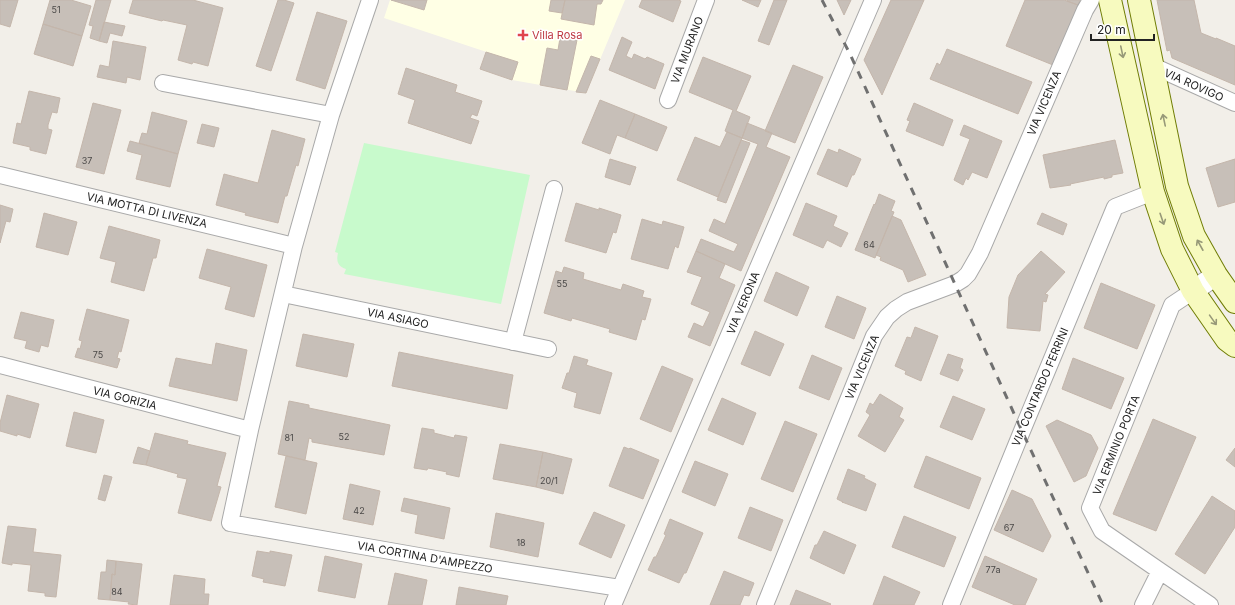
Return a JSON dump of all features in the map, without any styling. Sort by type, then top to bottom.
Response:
[{"type":"main road","points":[[1110,0],[1153,192],[1172,249],[1193,291],[1227,340],[1235,346]]},
{"type":"main road","points":[[1139,0],[1177,186],[1194,236],[1216,275],[1235,302]]},
{"type":"street","points":[[250,430],[294,246],[331,115],[370,0]]},
{"type":"street","name":"VIA MURANO","points":[[668,100],[706,0]]},
{"type":"street","name":"VIA VERONA","points":[[613,605],[873,0]]},
{"type":"street","name":"VIA VICENZA","points":[[766,605],[874,336],[887,317],[896,309],[924,295],[955,284],[968,274],[980,253],[1085,10],[1091,0]]},
{"type":"street","name":"VIA ROVIGO","points":[[1153,66],[1235,103]]},
{"type":"street","points":[[163,83],[331,115]]},
{"type":"street","name":"VIA MOTTA DI LIVENZA","points":[[0,176],[294,246]]},
{"type":"street","points":[[1153,192],[1177,186]]},
{"type":"street","points":[[514,342],[554,190]]},
{"type":"street","name":"VIA CONTARDO FERRINI","points":[[951,605],[1115,207],[1153,192]]},
{"type":"street","points":[[1193,291],[1216,275]]},
{"type":"street","name":"VIA ERMINIO PORTA","points":[[1193,291],[1172,305],[1090,508],[1102,531],[1210,605]]},
{"type":"street","name":"VIA ASIAGO","points":[[283,294],[548,349]]},
{"type":"street","name":"VIA GORIZIA","points":[[0,365],[250,430]]},
{"type":"street","name":"VIA CORTINA D'AMPEZZO","points":[[250,430],[230,522],[453,562],[620,588]]},
{"type":"street","points":[[1143,605],[1160,571]]},
{"type":"shaded area","name":"Villa Rosa","points":[[390,0],[625,0],[586,93],[512,80],[517,62],[384,18]]},
{"type":"green space","points":[[364,143],[530,175],[501,304],[344,274],[346,269],[339,265],[337,259],[338,253],[335,252]]},
{"type":"building","points":[[0,0],[18,0],[10,27],[0,24]]},
{"type":"building","points":[[50,0],[71,0],[91,6],[82,36],[43,24]]},
{"type":"building","points":[[96,0],[111,0],[99,41],[90,38],[93,26],[89,25]]},
{"type":"building","points":[[133,0],[193,0],[223,8],[208,66],[178,60],[187,25],[129,13]]},
{"type":"building","points":[[278,0],[294,3],[271,71],[256,66]]},
{"type":"building","points":[[391,0],[427,0],[424,10]]},
{"type":"building","points":[[551,0],[565,0],[562,13],[549,11]]},
{"type":"building","points":[[565,0],[603,0],[601,4],[597,4],[594,25],[561,19]]},
{"type":"building","points":[[642,0],[681,1],[673,22],[639,7]]},
{"type":"building","points":[[742,0],[761,0],[758,7]]},
{"type":"building","points":[[774,0],[787,0],[769,45],[758,41]]},
{"type":"building","points":[[837,0],[851,0],[844,15]]},
{"type":"building","points":[[891,0],[924,0],[882,95],[864,60]]},
{"type":"building","points":[[1025,0],[1064,0],[1078,5],[1053,65],[1006,46]]},
{"type":"building","points":[[1067,0],[1080,0],[1078,5]]},
{"type":"building","points":[[1157,0],[1194,0],[1201,33],[1235,46],[1235,85],[1172,58],[1170,50],[1167,51]]},
{"type":"building","points":[[317,12],[347,21],[325,89],[296,80]]},
{"type":"building","points":[[104,22],[125,26],[122,36],[110,33],[107,43],[99,41]]},
{"type":"building","points":[[43,24],[82,36],[73,66],[34,54]]},
{"type":"building","points":[[561,32],[571,34],[570,38],[577,40],[567,90],[540,85],[547,48],[558,50]]},
{"type":"building","points":[[622,37],[632,42],[626,56],[632,59],[634,54],[645,59],[647,57],[664,64],[655,89],[609,70]]},
{"type":"building","points":[[113,41],[146,47],[140,80],[127,77],[126,83],[97,77],[100,65],[109,67]]},
{"type":"building","points":[[947,49],[1032,82],[1018,114],[930,79],[937,63],[940,65]]},
{"type":"building","points":[[486,52],[518,62],[512,80],[480,69]]},
{"type":"building","points":[[591,56],[600,59],[586,93],[576,92]]},
{"type":"building","points":[[703,57],[751,76],[736,111],[750,117],[742,138],[725,131],[733,110],[689,92]]},
{"type":"building","points":[[793,65],[823,77],[795,143],[765,131]]},
{"type":"building","points":[[406,68],[457,85],[455,92],[482,101],[477,116],[472,114],[470,118],[479,121],[471,144],[408,123],[415,100],[398,94]]},
{"type":"building","points":[[29,91],[60,98],[57,113],[52,112],[48,125],[48,129],[52,130],[46,154],[30,150],[30,147],[13,143],[17,123],[21,124]]},
{"type":"building","points":[[600,100],[635,114],[625,138],[617,135],[610,154],[582,143]]},
{"type":"building","points":[[93,103],[121,110],[104,174],[76,167]]},
{"type":"building","points":[[914,103],[953,120],[943,146],[906,131],[910,121],[907,120]]},
{"type":"building","points":[[152,112],[187,121],[178,154],[139,143],[142,133],[147,134]]},
{"type":"building","points":[[635,114],[667,127],[657,151],[625,138]]},
{"type":"building","points":[[747,123],[772,133],[766,147],[790,157],[741,271],[696,251],[701,239],[734,252],[738,244],[709,231],[714,219],[725,224],[758,144],[742,138]]},
{"type":"building","points":[[202,124],[219,128],[214,147],[197,143]]},
{"type":"building","points":[[964,125],[1002,141],[987,178],[972,172],[968,180],[966,178],[963,185],[954,180],[970,139],[960,135]]},
{"type":"building","points":[[272,130],[305,139],[298,166],[296,165],[287,196],[285,196],[278,223],[245,215],[246,213],[216,205],[224,174],[258,183]]},
{"type":"building","points":[[727,132],[742,138],[718,197],[677,180],[695,137],[720,147]]},
{"type":"building","points":[[741,140],[750,143],[726,203],[717,200]]},
{"type":"building","points":[[1115,140],[1123,173],[1112,175],[1112,177],[1104,179],[1104,177],[1070,184],[1071,185],[1050,188],[1043,155]]},
{"type":"building","points":[[130,141],[178,154],[170,187],[136,179],[142,155],[127,151]]},
{"type":"building","points":[[828,149],[838,153],[839,149],[861,159],[847,187],[817,174]]},
{"type":"building","points":[[610,159],[636,167],[630,185],[605,177]]},
{"type":"building","points":[[1235,159],[1235,202],[1218,207],[1206,168]]},
{"type":"building","points":[[879,194],[895,201],[891,211],[894,212],[875,258],[855,250]]},
{"type":"building","points":[[576,203],[621,215],[616,233],[613,232],[606,253],[565,241]]},
{"type":"building","points":[[806,203],[837,216],[833,226],[848,233],[841,247],[827,240],[823,248],[793,235]]},
{"type":"building","points":[[0,205],[13,209],[10,222],[6,221],[0,243]]},
{"type":"building","points":[[44,213],[77,222],[68,255],[36,247]]},
{"type":"building","points":[[1042,213],[1067,224],[1063,235],[1037,224]]},
{"type":"building","points":[[892,216],[901,220],[926,275],[908,282],[903,270],[880,260],[881,257],[876,255]]},
{"type":"building","points":[[642,219],[662,225],[663,221],[684,227],[678,248],[675,246],[668,269],[631,259]]},
{"type":"building","points":[[109,226],[160,240],[156,258],[153,258],[144,291],[111,282],[116,262],[100,258]]},
{"type":"building","points":[[207,249],[267,265],[254,317],[225,309],[231,287],[199,278]]},
{"type":"building","points":[[696,251],[725,264],[719,278],[735,285],[710,346],[688,337],[694,323],[703,327],[710,312],[691,304],[702,277],[687,272]]},
{"type":"building","points":[[1041,251],[1065,272],[1045,294],[1048,295],[1046,302],[1043,301],[1040,331],[1007,328],[1009,297],[1018,275]]},
{"type":"building","points":[[564,267],[584,273],[583,279],[621,290],[623,284],[644,291],[642,297],[651,299],[645,320],[642,319],[636,340],[609,332],[610,329],[572,318],[571,321],[544,313],[556,271],[562,273]]},
{"type":"building","points":[[776,272],[809,287],[797,316],[764,301]]},
{"type":"building","points":[[1101,283],[1155,305],[1137,349],[1084,328]]},
{"type":"building","points":[[837,296],[866,308],[854,339],[825,327]]},
{"type":"building","points":[[87,309],[129,320],[121,352],[119,351],[117,358],[120,359],[117,368],[75,357],[78,348],[80,349],[82,341],[79,340]]},
{"type":"building","points":[[21,312],[54,320],[48,347],[41,345],[39,352],[25,348],[27,341],[14,338]]},
{"type":"building","points":[[915,327],[938,336],[921,381],[905,374],[906,371],[895,366],[907,337],[911,338]]},
{"type":"building","points":[[755,331],[784,344],[770,376],[741,364]]},
{"type":"building","points":[[303,334],[354,344],[347,377],[296,366]]},
{"type":"building","points":[[216,343],[247,350],[237,401],[169,386],[176,358],[212,365]]},
{"type":"building","points":[[399,352],[513,375],[507,409],[392,386]]},
{"type":"building","points":[[948,354],[963,359],[960,368],[963,370],[958,381],[940,374]]},
{"type":"building","points":[[812,355],[842,368],[829,400],[799,388]]},
{"type":"building","points":[[574,356],[588,360],[586,365],[612,373],[600,414],[574,407],[577,393],[562,388],[567,373],[569,373]]},
{"type":"building","points":[[1073,358],[1124,378],[1111,409],[1062,389]]},
{"type":"building","points":[[662,366],[693,379],[671,432],[640,419]]},
{"type":"building","points":[[880,394],[903,408],[899,417],[904,420],[885,452],[858,436],[870,415],[866,412],[870,403],[873,405]]},
{"type":"building","points":[[7,395],[39,404],[30,438],[0,431],[0,423]]},
{"type":"building","points":[[953,396],[985,409],[972,440],[940,427]]},
{"type":"building","points":[[722,398],[756,413],[743,445],[708,430]]},
{"type":"building","points":[[289,401],[309,405],[309,408],[390,425],[384,455],[312,442],[312,439],[309,438],[305,460],[278,454]]},
{"type":"building","points":[[74,412],[104,420],[96,453],[66,446]]},
{"type":"building","points":[[1153,419],[1196,437],[1156,531],[1113,514]]},
{"type":"building","points":[[1057,420],[1091,435],[1098,448],[1086,476],[1074,482],[1046,426]]},
{"type":"building","points":[[785,421],[817,434],[793,492],[761,479]]},
{"type":"building","points":[[422,428],[434,430],[434,433],[454,438],[455,435],[467,437],[459,477],[446,474],[447,472],[428,468],[427,470],[414,468]]},
{"type":"building","points":[[155,433],[188,441],[187,444],[226,453],[217,486],[221,487],[211,521],[178,513],[187,479],[177,477],[178,474],[146,465]]},
{"type":"building","points":[[500,444],[543,452],[536,487],[493,479]]},
{"type":"building","points":[[138,447],[150,451],[146,465],[133,463]]},
{"type":"building","points":[[624,447],[659,460],[643,499],[609,486]]},
{"type":"building","points":[[1235,448],[1235,467],[1226,460]]},
{"type":"building","points":[[543,452],[572,459],[563,494],[536,487]]},
{"type":"building","points":[[286,456],[317,463],[306,514],[275,507]]},
{"type":"building","points":[[926,456],[981,478],[969,509],[914,487]]},
{"type":"building","points":[[695,461],[728,474],[715,506],[682,492]]},
{"type":"building","points":[[848,469],[865,476],[864,478],[876,484],[866,511],[837,499]]},
{"type":"building","points":[[104,475],[112,477],[105,501],[98,499]]},
{"type":"building","points":[[350,484],[380,491],[373,525],[343,519]]},
{"type":"building","points":[[1012,490],[1032,499],[1051,536],[1043,552],[994,530]]},
{"type":"building","points":[[1212,496],[1235,511],[1235,527],[1205,574],[1175,554]]},
{"type":"building","points":[[404,498],[450,508],[444,539],[415,533],[418,515],[401,511]]},
{"type":"building","points":[[750,507],[783,520],[771,551],[738,538]]},
{"type":"building","points":[[594,512],[625,525],[611,558],[579,544]]},
{"type":"building","points":[[496,513],[544,523],[538,557],[490,547]]},
{"type":"building","points":[[904,516],[956,537],[944,567],[892,547]]},
{"type":"building","points":[[670,519],[703,533],[686,573],[684,573],[679,583],[648,570],[666,535],[664,534]]},
{"type":"building","points":[[8,526],[36,529],[33,552],[61,555],[56,597],[45,596],[45,593],[28,591],[31,565],[12,563],[12,565],[2,563]]},
{"type":"building","points":[[824,531],[856,545],[844,574],[810,558],[815,545],[817,545]]},
{"type":"building","points":[[257,551],[270,553],[270,551],[292,555],[285,586],[263,582],[264,579],[252,576]]},
{"type":"building","points":[[325,556],[362,564],[355,598],[318,591]]},
{"type":"building","points":[[985,556],[1037,579],[1025,605],[1015,605],[972,587]]},
{"type":"building","points":[[107,560],[116,561],[115,575],[112,574],[110,600],[98,599],[101,572],[106,572]]},
{"type":"building","points":[[116,561],[142,564],[137,605],[128,604],[129,602],[110,600],[112,574],[115,575]]},
{"type":"building","points":[[724,571],[754,583],[749,596],[744,595],[740,605],[710,605]]},
{"type":"building","points":[[395,573],[427,580],[422,605],[388,605]]},
{"type":"building","points":[[174,575],[205,579],[204,594],[209,594],[208,605],[170,605]]},
{"type":"building","points":[[884,576],[920,592],[914,605],[873,605]]},
{"type":"building","points":[[459,587],[508,596],[506,605],[456,605]]},
{"type":"building","points":[[796,590],[831,604],[790,605]]},
{"type":"railway","points":[[822,0],[850,54],[1103,605]]},
{"type":"place","name":"Villa Rosa","points":[[523,35]]}]
